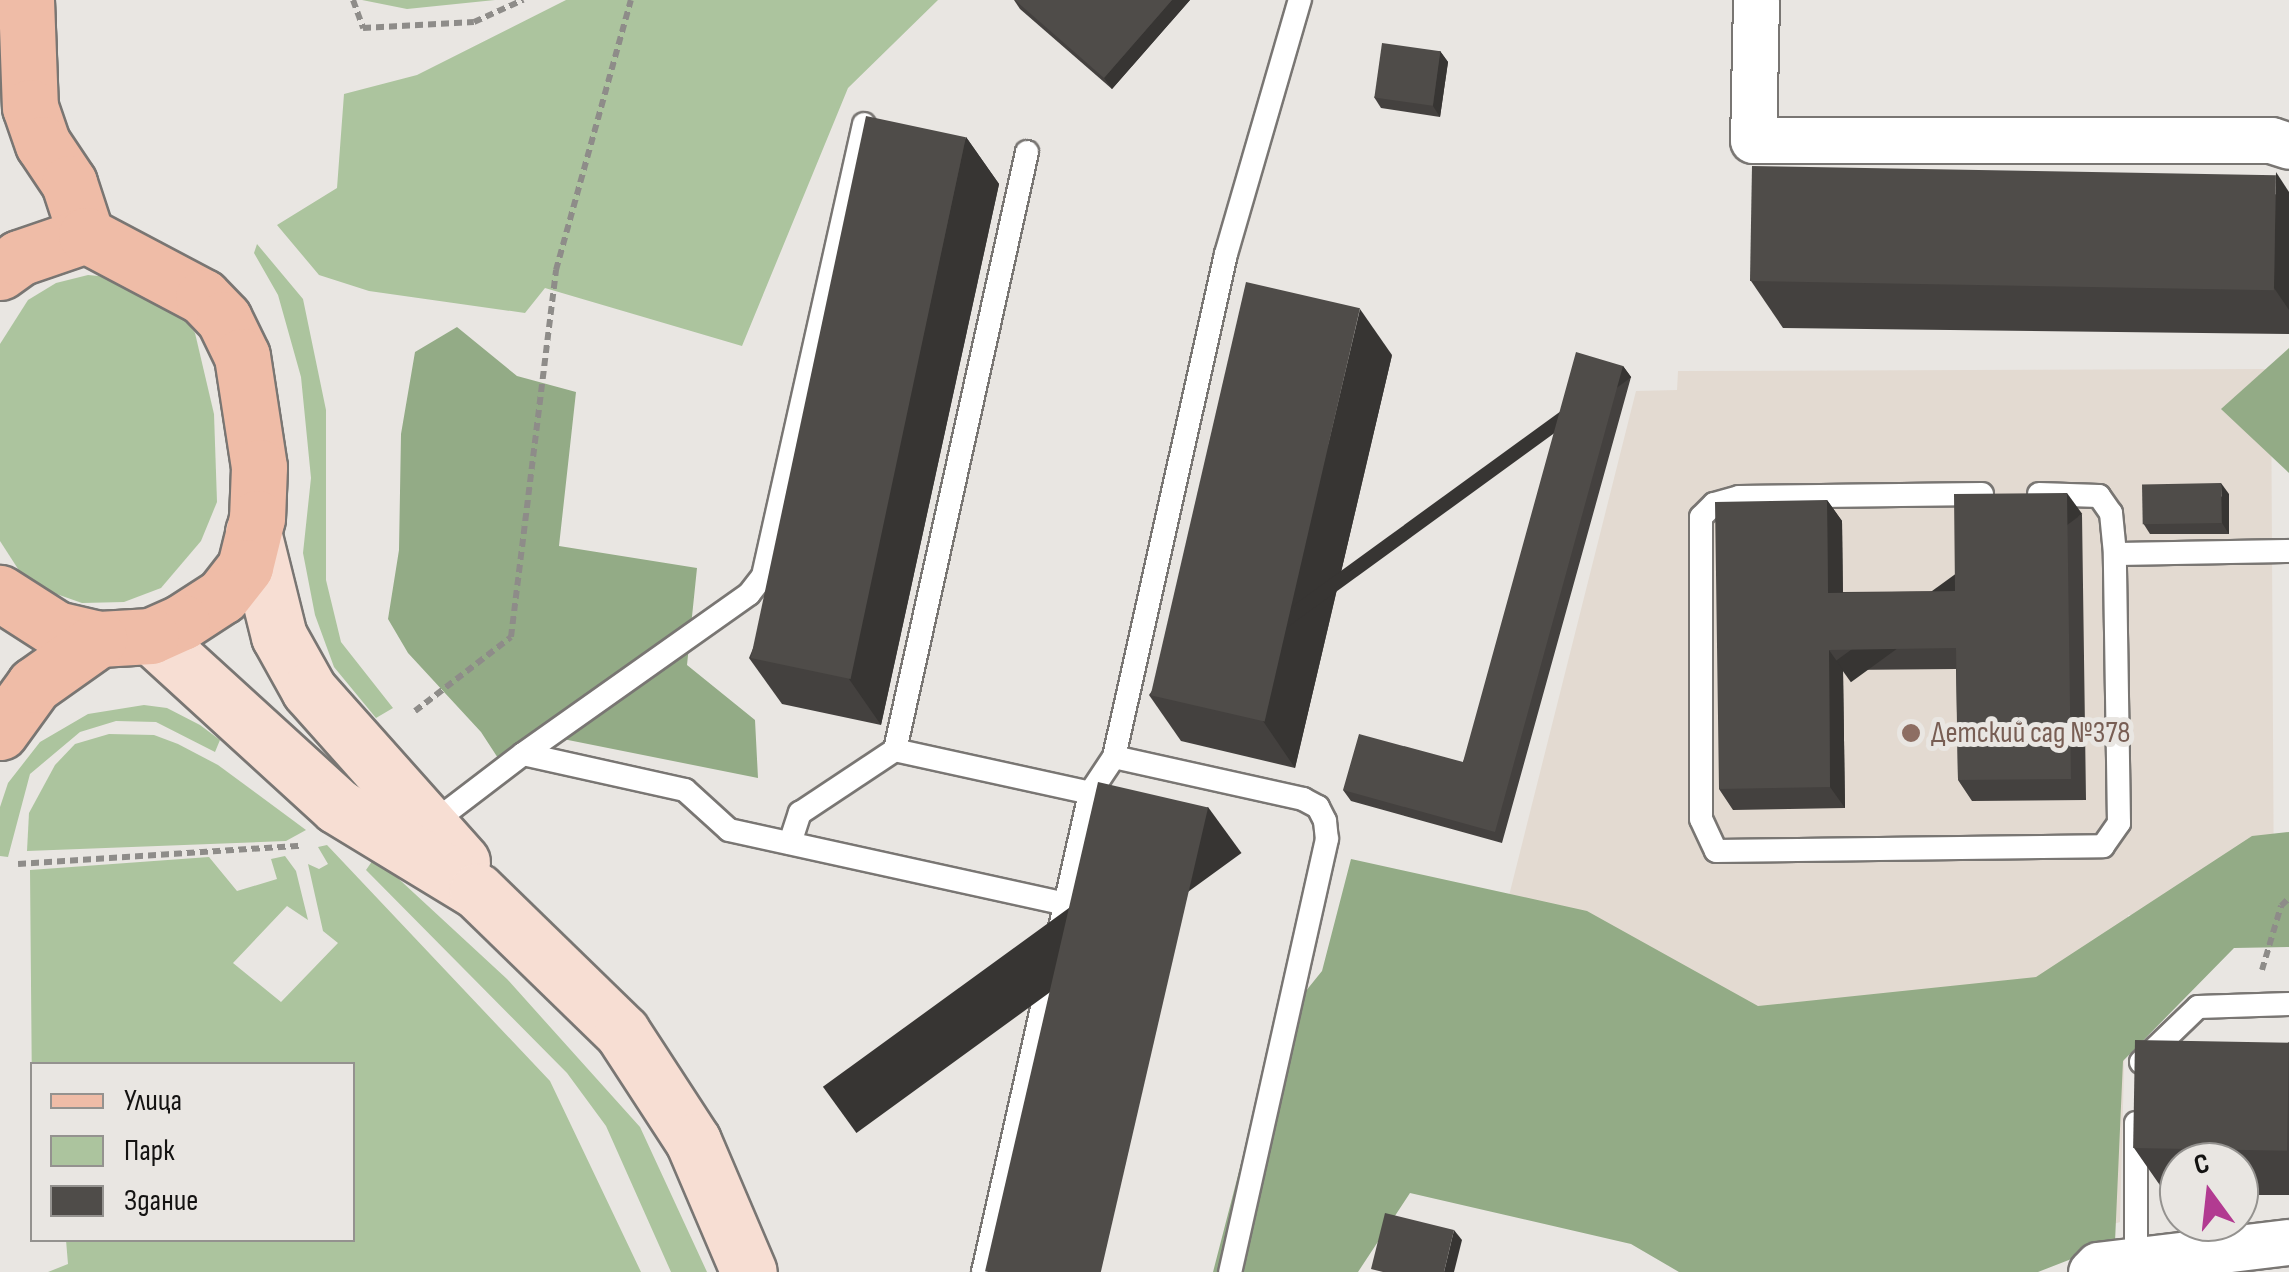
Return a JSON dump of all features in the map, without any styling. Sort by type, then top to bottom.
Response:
[{"type":"main road","points":[[0,732],[34,685],[125,638],[222,596],[244,567],[254,532],[259,467],[254,404],[224,320],[181,283],[86,235],[69,183],[42,144],[30,107],[26,0]]},
{"type":"main road","points":[[0,272],[19,258],[86,235]]},
{"type":"main road","points":[[0,593],[56,629],[125,638]]},
{"type":"street","points":[[1756,0],[1754,140],[2270,140],[2289,146]]},
{"type":"street","points":[[254,532],[279,636],[309,690],[465,866],[477,891]]},
{"type":"street","points":[[125,638],[337,806],[477,891],[622,1032],[693,1141],[748,1272]]},
{"type":"street","points":[[2091,1272],[2098,1265],[2289,1242]]},
{"type":"lane","points":[[984,1272],[1090,792],[1114,757],[1226,254],[1300,0]]},
{"type":"lane","points":[[430,825],[749,594],[762,576],[864,124]]},
{"type":"lane","points":[[790,843],[800,813],[894,750],[1027,152]]},
{"type":"lane","points":[[2099,496],[2111,512],[2115,554],[2119,823],[2104,846],[1716,851],[1701,819],[1701,516],[1714,504],[1739,497],[2099,496]]},
{"type":"lane","points":[[2115,554],[2289,550]]},
{"type":"lane","points":[[894,750],[1090,792]]},
{"type":"lane","points":[[523,754],[685,790],[729,830],[1066,904]]},
{"type":"lane","points":[[1114,757],[1302,799],[1318,807],[1325,821],[1327,839],[1230,1272]]},
{"type":"lane","points":[[2136,1260],[2136,1097],[2140,1063],[2184,1013],[2252,1004],[2289,1004]]},
{"type":"path","points":[[353,0],[363,28],[474,22],[523,0]]},
{"type":"path","points":[[416,710],[511,637],[556,270],[631,0]]},
{"type":"path","points":[[18,864],[299,848],[306,838]]},
{"type":"path","points":[[2252,1004],[2280,906],[2289,898]]},
{"type":"shaded area","name":"Детский сад №378","points":[[2271,369],[2274,913],[2128,915],[2120,1222],[1969,1272],[1444,1154],[1636,391],[1677,390],[1678,371]]},
{"type":"green space","points":[[362,0],[495,0],[407,9]]},
{"type":"green space","points":[[566,0],[938,0],[848,88],[742,346],[545,288],[525,313],[369,291],[319,275],[277,225],[337,188],[344,94],[417,75]]},
{"type":"green space","points":[[257,244],[303,299],[326,410],[326,580],[341,642],[393,708],[376,718],[334,667],[315,615],[303,553],[311,478],[301,377],[278,295],[254,253]]},
{"type":"green space","points":[[88,275],[120,278],[179,311],[195,333],[214,414],[217,502],[201,541],[161,588],[124,602],[82,603],[45,590],[20,572],[0,541],[0,344],[28,300],[56,283]]},
{"type":"green space","points":[[457,327],[517,376],[576,392],[559,546],[697,568],[687,665],[755,720],[758,778],[533,733],[511,778],[481,732],[408,653],[388,619],[399,550],[401,434],[415,352]]},
{"type":"green space","points":[[2289,348],[2289,473],[2221,409]]},
{"type":"green space","points":[[144,705],[167,708],[200,725],[220,740],[215,752],[156,722],[116,721],[80,732],[30,774],[8,857],[0,856],[0,807],[8,783],[40,742],[88,714]]},
{"type":"green space","points":[[109,734],[154,735],[178,744],[218,765],[306,830],[286,841],[27,851],[29,813],[55,765],[75,744]]},
{"type":"green space","points":[[2289,832],[2289,947],[2234,948],[2123,1061],[2115,1242],[2038,1272],[1679,1272],[1631,1244],[1410,1193],[1358,1272],[1213,1272],[1276,1028],[1322,971],[1351,859],[1587,911],[1758,1006],[2036,977],[2252,836]]},
{"type":"green space","points":[[327,845],[550,1081],[641,1272],[48,1272],[68,1264],[66,1242],[355,1242],[355,1062],[32,1062],[30,870],[209,857],[237,891],[277,879],[271,859],[285,856],[296,871],[308,920],[287,906],[233,963],[281,1002],[338,943],[323,931],[308,864],[319,869],[328,864],[318,847]]},
{"type":"green space","points":[[375,857],[507,979],[640,1127],[707,1272],[671,1272],[606,1126],[567,1073],[366,870]]},
{"type":"building","points":[[1015,0],[1172,0],[1104,78]]},
{"type":"building","points":[[1382,43],[1440,51],[1433,106],[1374,97]]},
{"type":"building","points":[[866,116],[966,137],[851,679],[751,658]]},
{"type":"building","points":[[1752,166],[2276,175],[2274,290],[1750,281]]},
{"type":"building","points":[[1246,282],[1360,308],[1265,721],[1151,695]]},
{"type":"building","points":[[1576,352],[1623,366],[1495,832],[1343,790],[1359,734],[1463,762]]},
{"type":"building","points":[[2221,483],[2222,523],[2143,524],[2142,484]]},
{"type":"building","points":[[2067,493],[2071,779],[1958,780],[1956,648],[1829,650],[1830,787],[1719,789],[1715,502],[1827,500],[1828,593],[1955,591],[1954,494]]},
{"type":"building","points":[[1098,782],[1208,807],[1101,1272],[985,1271]]},
{"type":"building","points":[[2135,1040],[2289,1043],[2287,1151],[2259,1150],[2259,1142],[2159,1142],[2159,1148],[2133,1148]]},
{"type":"building","points":[[1385,1213],[1454,1230],[1444,1272],[1371,1269]]},
{"type":"place","name":"Детский сад №378","points":[[1911,733]]}]
